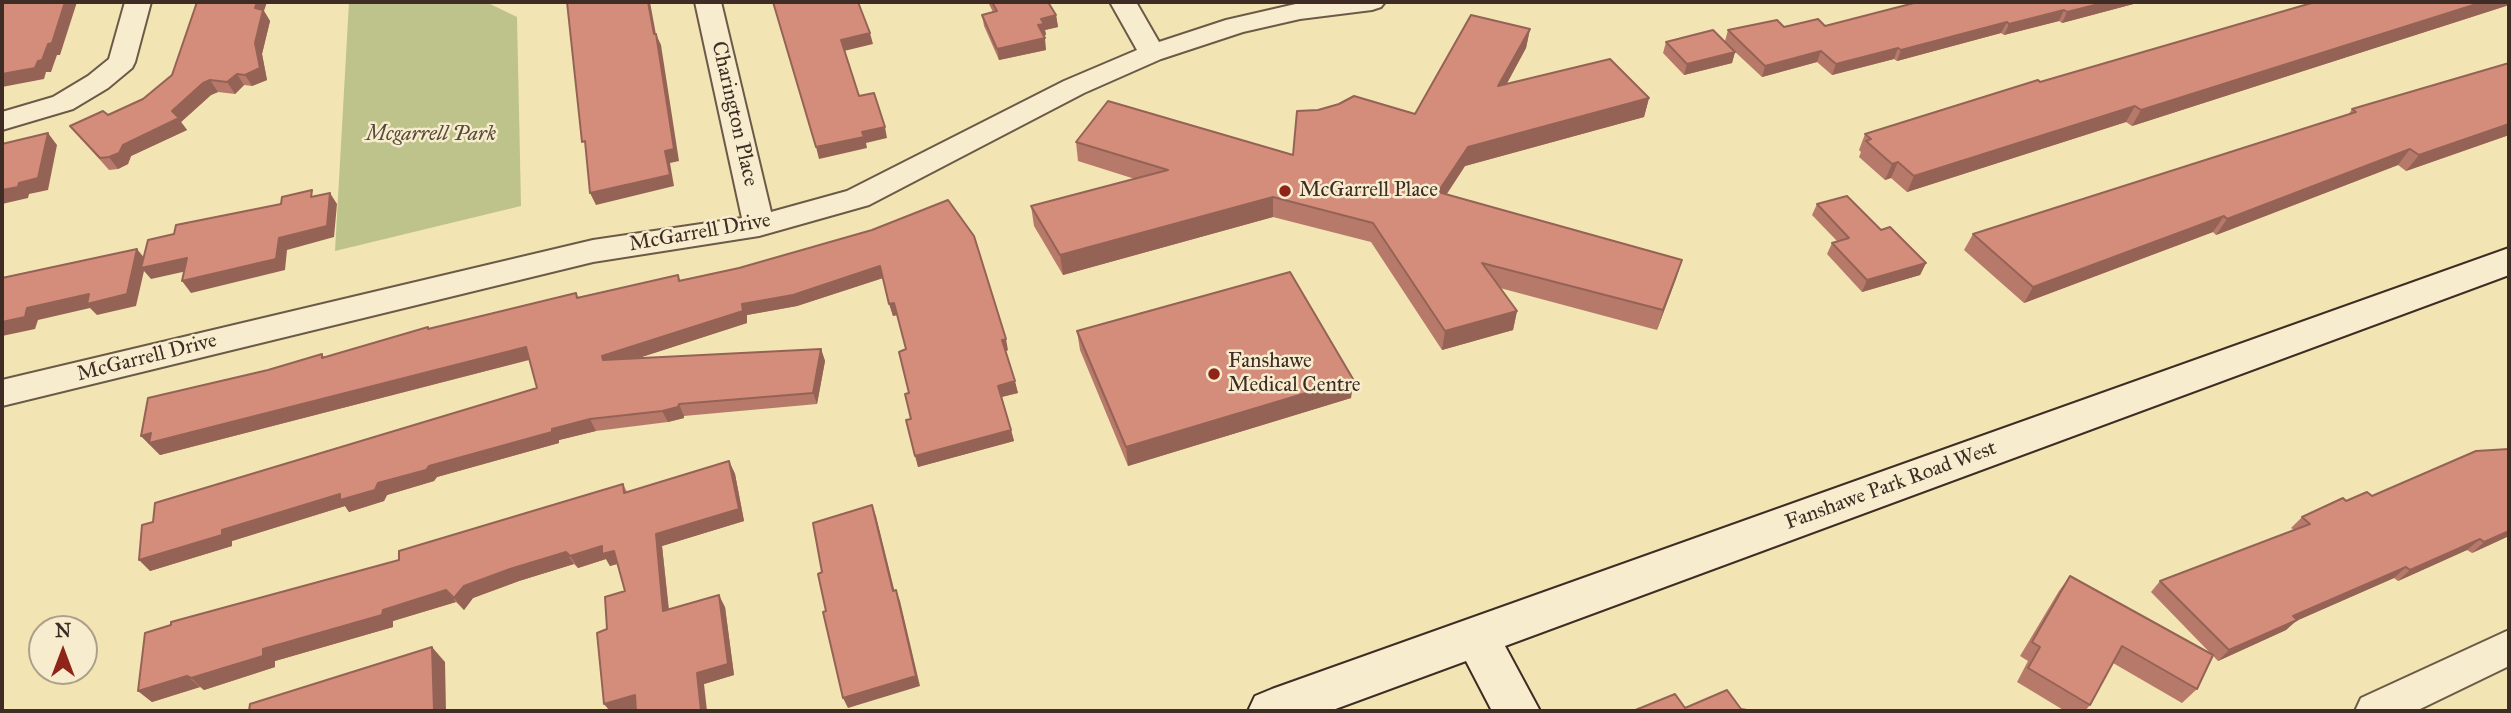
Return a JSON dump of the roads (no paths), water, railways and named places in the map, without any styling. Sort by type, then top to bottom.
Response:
[{"type":"main road","name":"Fanshawe Park Road West","points":[[1272,711],[2509,261]]},
{"type":"main road","points":[[1476,636],[1516,711]]},
{"type":"street","points":[[2,121],[63,103],[98,82],[122,62],[138,2]]},
{"type":"street","name":"Charington Place","points":[[708,2],[759,226]]},
{"type":"street","points":[[1123,2],[1152,53]]},
{"type":"street","name":"McGarrell Drive","points":[[2,393],[593,251],[759,226],[858,198],[1074,87],[1152,53],[1235,26],[1300,11],[1371,2]]},
{"type":"street","points":[[2375,711],[2509,647]]},
{"type":"place","name":"McGarrell Place","points":[[1285,191]]},
{"type":"place","name":"Fanshawe Medical Centre","points":[[1214,374]]},
{"type":"park label","name":"Mcgarrell Park","points":[[431,135]]}]
